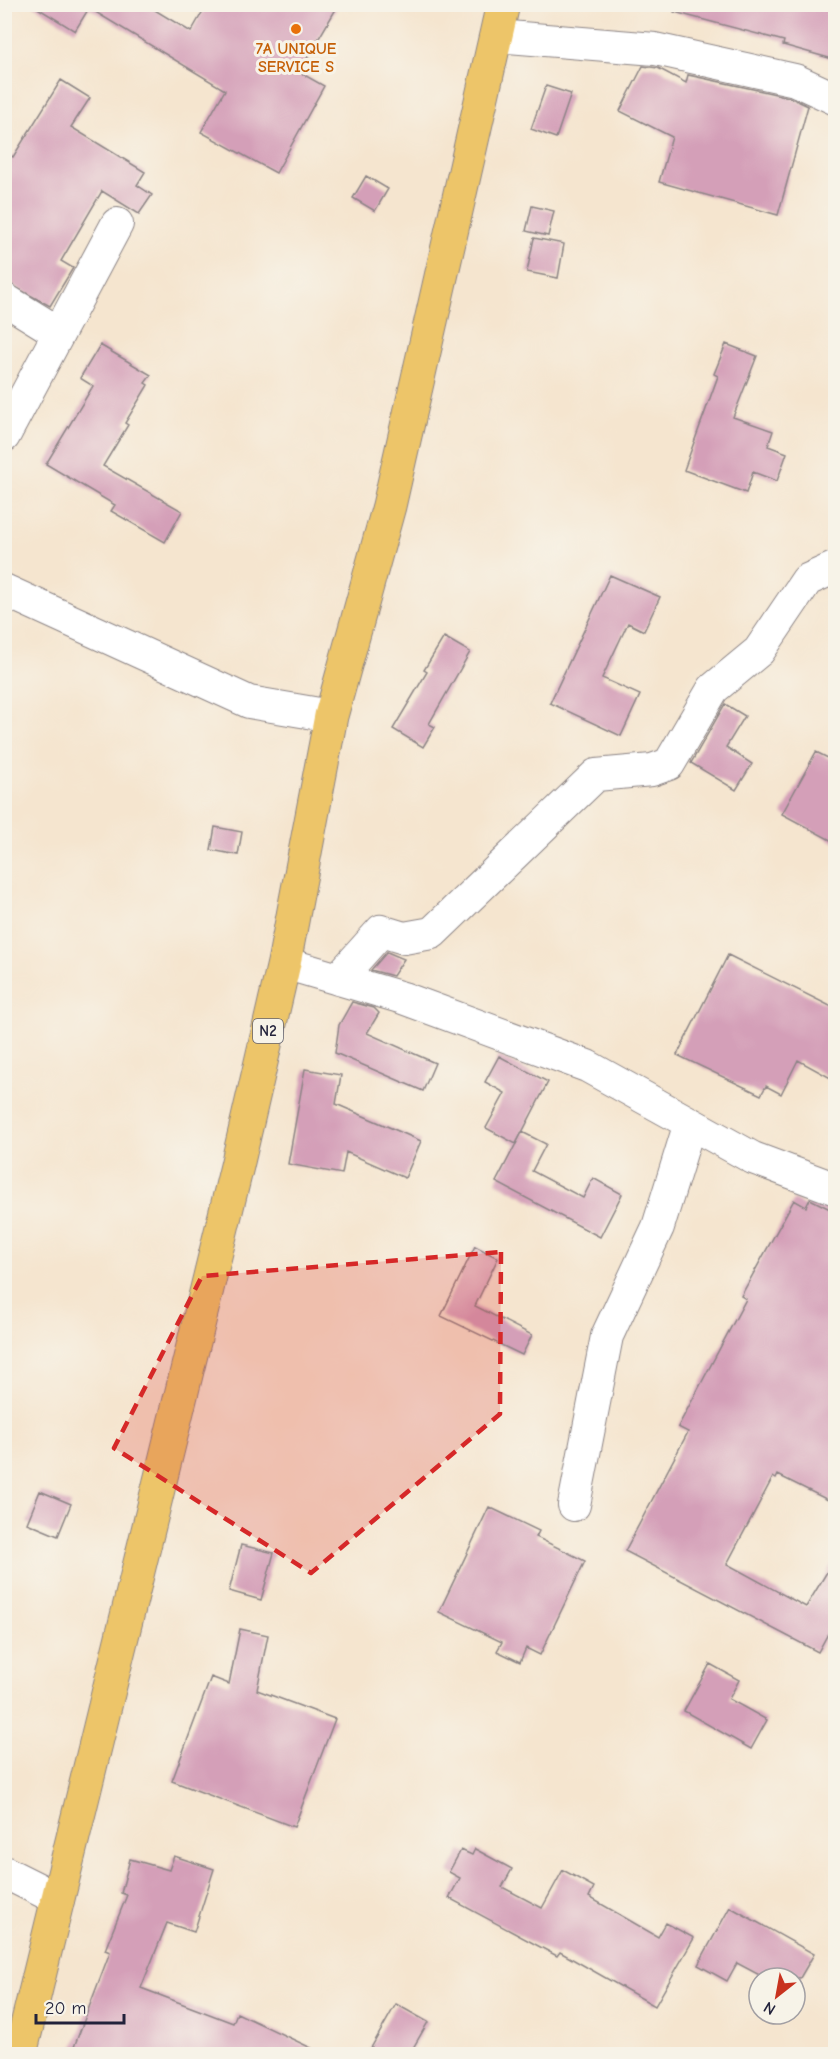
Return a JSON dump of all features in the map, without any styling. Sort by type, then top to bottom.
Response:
[{"type":"highway","name":"N2","points":[[20,2055],[237,1166],[284,963],[331,716],[389,507],[503,4]]},
{"type":"street","points":[[496,36],[655,49],[795,80],[836,99]]},
{"type":"street","points":[[4,436],[117,224]]},
{"type":"street","points":[[4,299],[59,333]]},
{"type":"street","points":[[338,979],[381,931],[404,938],[432,933],[596,775],[652,770],[669,764],[714,689],[759,651],[807,580],[836,567]]},
{"type":"street","points":[[4,590],[249,702],[331,716]]},
{"type":"street","points":[[284,963],[403,998],[587,1066],[753,1158],[836,1189]]},
{"type":"street","points":[[574,1505],[607,1336],[658,1227],[690,1123]]},
{"type":"street","points":[[4,1872],[58,1899]]},
{"type":"highlighted area","points":[[501,1252],[500,1414],[311,1573],[114,1448],[202,1276]]},
{"type":"building","points":[[31,4],[145,4],[191,32],[207,4],[339,4],[299,72],[324,86],[276,173],[201,132],[225,90],[89,8],[75,31]]},
{"type":"building","points":[[675,4],[836,4],[836,60],[783,45],[784,41],[674,12]]},
{"type":"building","points":[[643,66],[658,68],[686,83],[688,75],[789,97],[808,106],[778,215],[659,182],[672,137],[620,111]]},
{"type":"building","points":[[61,80],[90,98],[71,127],[145,172],[137,185],[152,195],[139,214],[102,191],[61,261],[73,268],[50,306],[4,281],[4,152],[13,157]]},
{"type":"building","points":[[546,86],[571,94],[556,138],[531,129]]},
{"type":"building","points":[[366,176],[388,189],[375,211],[353,198]]},
{"type":"building","points":[[532,206],[554,211],[548,236],[526,231]]},
{"type":"building","points":[[534,238],[564,244],[558,278],[527,272]]},
{"type":"building","points":[[726,344],[757,356],[733,417],[773,431],[768,446],[787,453],[777,481],[753,472],[746,493],[684,470],[718,376],[714,374]]},
{"type":"building","points":[[100,345],[151,375],[145,383],[148,385],[125,423],[128,425],[103,466],[182,511],[165,542],[111,511],[115,505],[46,464],[93,386],[80,378]]},
{"type":"building","points":[[610,575],[660,597],[644,631],[628,623],[602,678],[640,695],[621,736],[550,703]]},
{"type":"building","points":[[444,637],[470,652],[429,724],[435,727],[423,747],[393,729],[427,672],[424,670]]},
{"type":"building","points":[[725,704],[745,716],[726,747],[752,764],[736,790],[691,763]]},
{"type":"building","points":[[816,752],[836,762],[836,843],[782,814]]},
{"type":"building","points":[[215,827],[242,832],[238,855],[211,850]]},
{"type":"building","points":[[387,952],[404,959],[393,976],[371,970]]},
{"type":"building","points":[[728,955],[836,1009],[836,1081],[798,1060],[781,1094],[766,1086],[761,1095],[677,1055]]},
{"type":"building","points":[[352,1002],[374,1008],[379,1013],[367,1033],[435,1063],[423,1091],[335,1053],[339,1025]]},
{"type":"building","points":[[499,1056],[548,1082],[516,1144],[486,1128],[505,1093],[485,1082]]},
{"type":"building","points":[[305,1069],[341,1075],[336,1104],[421,1141],[405,1178],[346,1152],[342,1174],[288,1164]]},
{"type":"building","points":[[522,1132],[546,1144],[532,1171],[583,1198],[593,1178],[622,1194],[600,1237],[496,1182]]},
{"type":"building","points":[[810,1199],[836,1212],[836,1504],[778,1475],[776,1479],[773,1477],[727,1564],[806,1607],[836,1557],[836,1619],[818,1652],[625,1551],[688,1432],[678,1427],[746,1299],[741,1296],[794,1200],[806,1207]]},
{"type":"building","points":[[475,1246],[498,1258],[475,1306],[532,1335],[522,1355],[441,1316]]},
{"type":"building","points":[[40,1491],[71,1504],[58,1536],[27,1523]]},
{"type":"building","points":[[489,1507],[539,1531],[536,1537],[585,1561],[540,1655],[526,1648],[520,1662],[497,1651],[502,1642],[439,1612]]},
{"type":"building","points":[[241,1545],[274,1553],[261,1600],[229,1591]]},
{"type":"building","points":[[240,1629],[268,1635],[257,1690],[335,1719],[294,1827],[172,1781],[211,1677],[229,1684]]},
{"type":"building","points":[[710,1664],[739,1680],[729,1699],[767,1720],[751,1749],[684,1711]]},
{"type":"building","points":[[475,1849],[512,1869],[502,1887],[542,1908],[563,1870],[594,1887],[589,1897],[658,1937],[666,1923],[694,1938],[655,2006],[560,1952],[557,1956],[449,1898],[460,1878],[449,1872],[461,1850],[472,1855]]},
{"type":"building","points":[[174,1856],[214,1869],[194,1932],[167,1923],[141,1988],[233,2023],[237,2013],[326,2055],[71,2055],[110,1952],[105,1950],[127,1895],[121,1893],[130,1859],[169,1870]]},
{"type":"building","points":[[730,1907],[814,1954],[807,1966],[747,1966],[747,1968],[737,1963],[727,1981],[698,1965]]},
{"type":"building","points":[[396,2004],[428,2022],[409,2055],[367,2055]]},
{"type":"place","name":"7A UNIQUE SERVICE S","points":[[296,29]]}]
